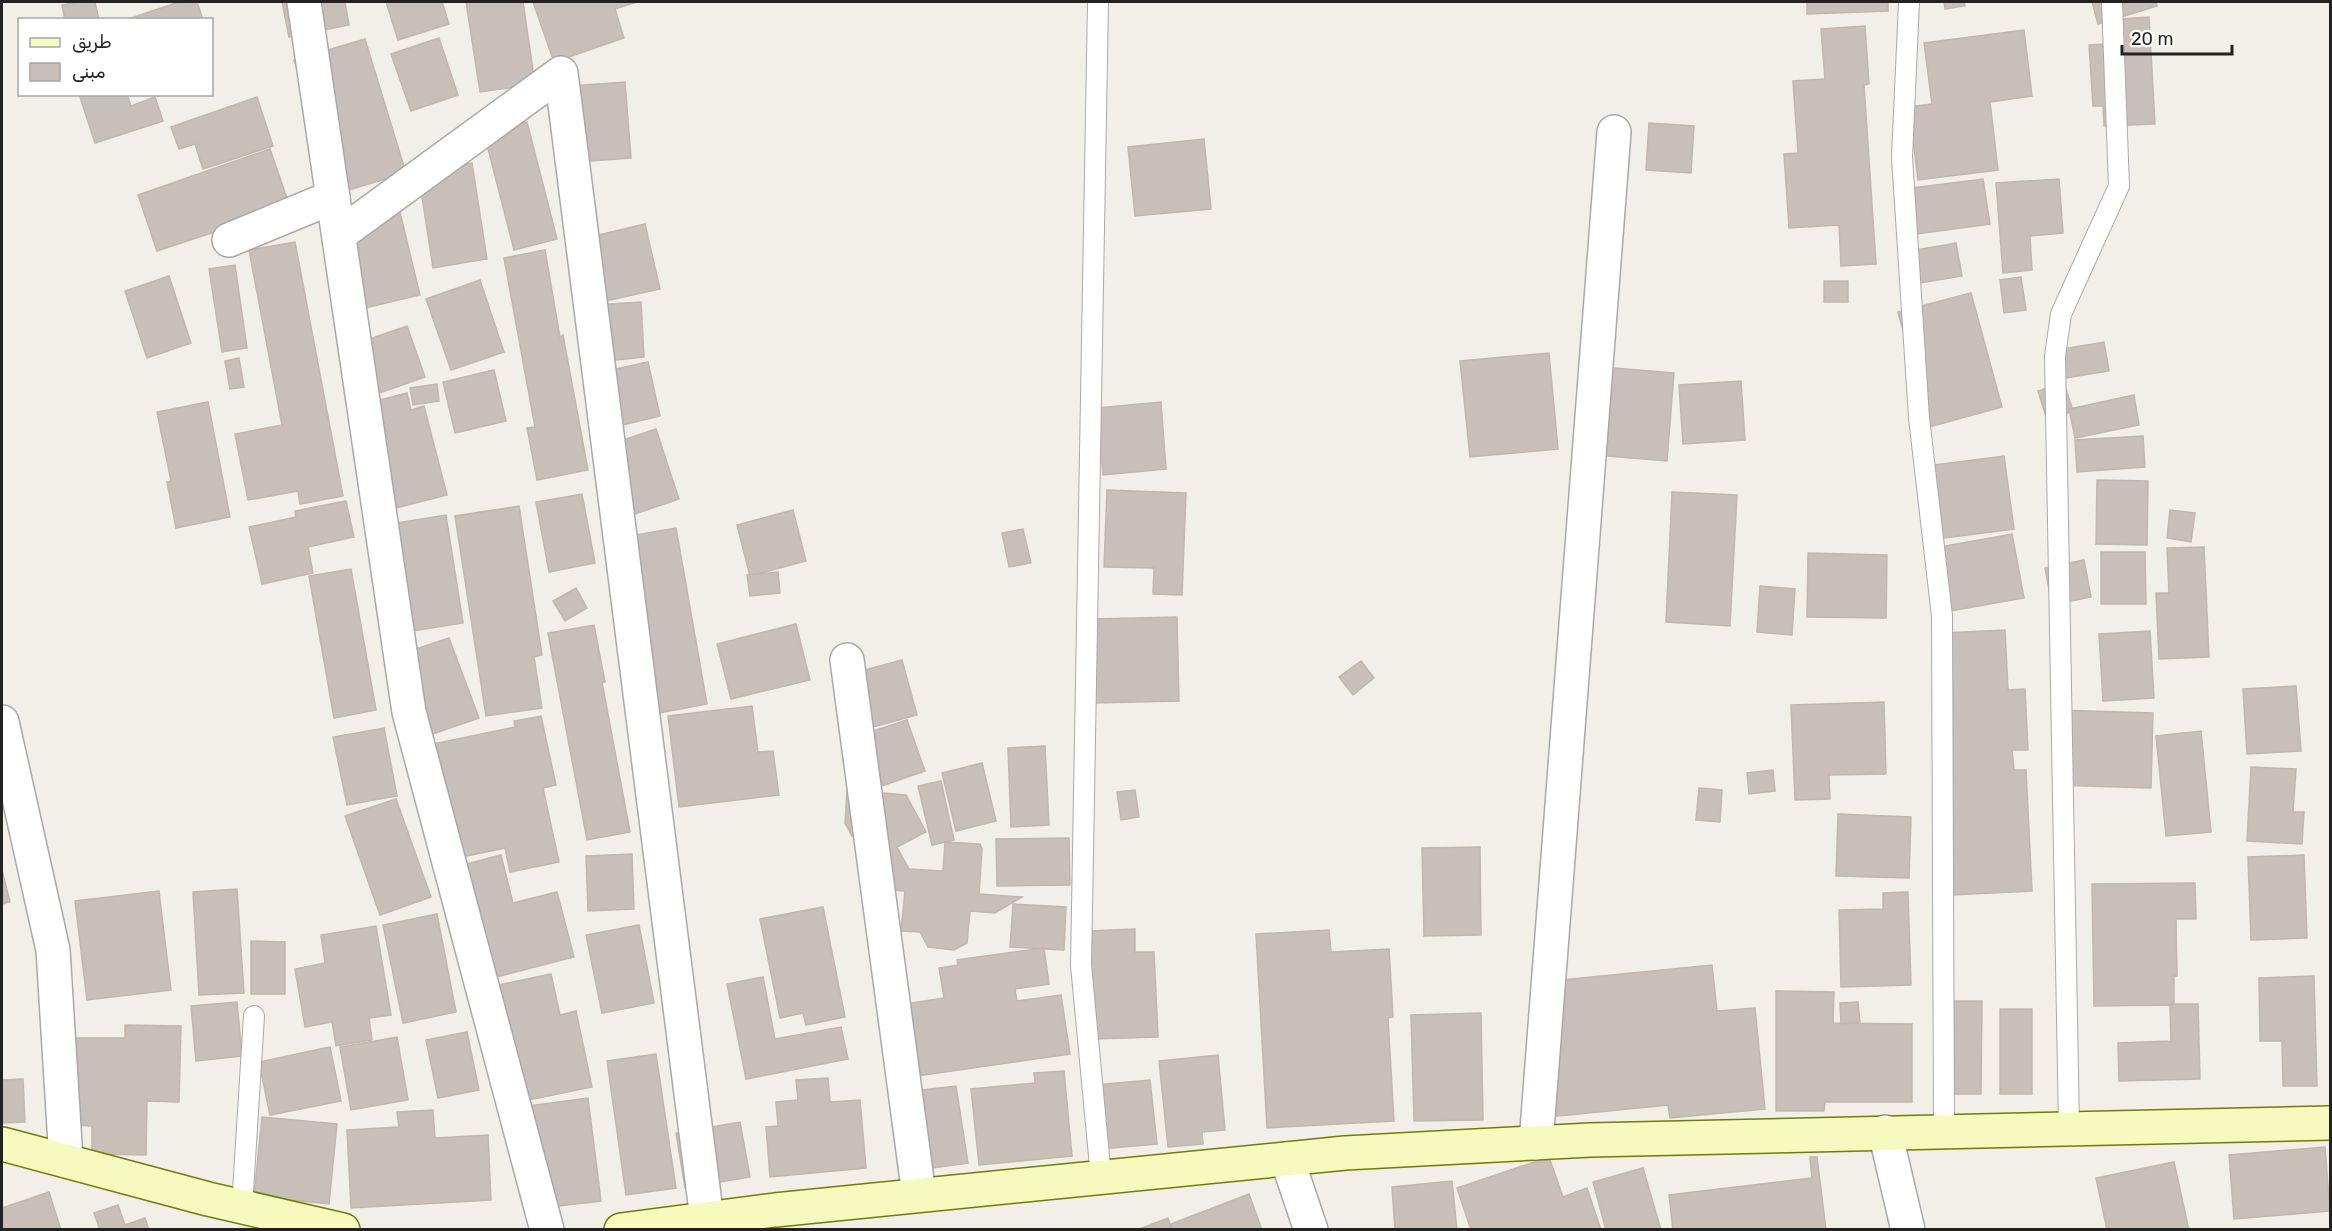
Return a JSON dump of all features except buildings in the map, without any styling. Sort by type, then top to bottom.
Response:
[{"type":"street","points":[[304,2],[409,712],[547,1230]]},
{"type":"street","points":[[339,235],[561,73],[707,1219]]},
{"type":"street","points":[[1536,1143],[1614,132]]},
{"type":"street","points":[[229,240],[333,196]]},
{"type":"street","points":[[847,660],[919,1195]]},
{"type":"street","points":[[2,722],[53,950],[66,1160]]},
{"type":"street","points":[[621,1230],[707,1219],[779,1220],[919,1195],[1345,1153],[1536,1143],[1944,1130],[2331,1123]]},
{"type":"street","points":[[1885,1132],[1908,1230]]},
{"type":"street","points":[[2,1143],[242,1207],[343,1230]]},
{"type":"street","points":[[1287,1159],[1311,1230]]},
{"type":"lane","points":[[1098,2],[1082,965],[1101,1178]]},
{"type":"lane","points":[[1909,2],[1902,157],[1919,417],[1942,616],[1944,1130]]},
{"type":"lane","points":[[2069,1128],[2055,356],[2061,314],[2119,186],[2112,2]]},
{"type":"lane","points":[[242,1207],[254,1016]]}]
